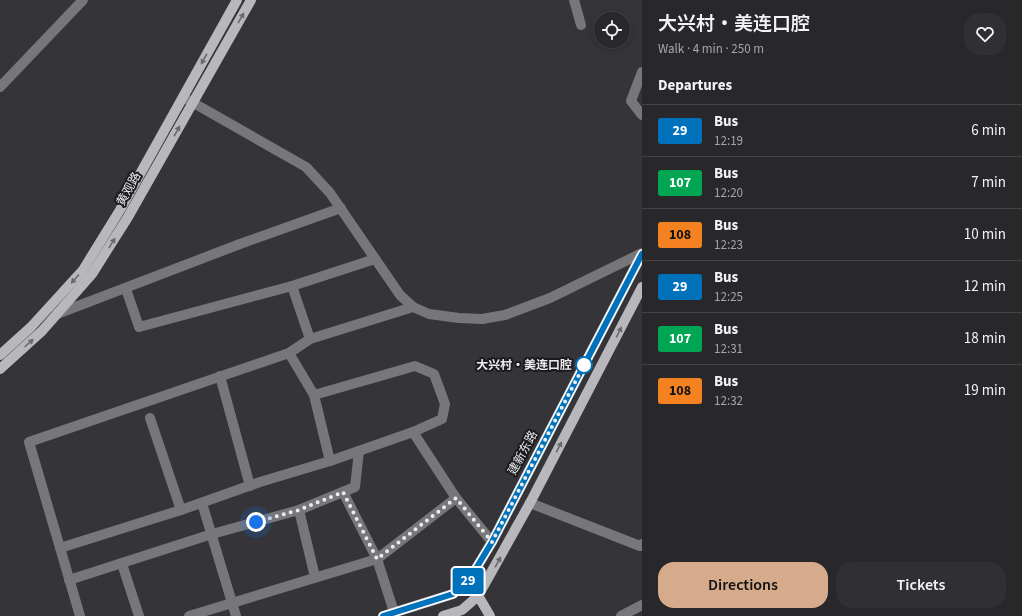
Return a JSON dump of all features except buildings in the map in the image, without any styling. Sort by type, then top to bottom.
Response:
[{"type":"main road","name":"黄观路","points":[[0,355],[31,327],[83,270],[120,210],[237,0]]},
{"type":"main road","name":"黄观路","points":[[0,369],[42,331],[92,274],[128,217],[251,0]]},
{"type":"main road","name":"建新东路","points":[[383,616],[453,594],[469,580],[492,542],[642,253]]},
{"type":"main road","points":[[443,616],[464,613],[478,596],[530,503],[642,287]]},
{"type":"main road","points":[[469,580],[490,616]]},
{"type":"main road","points":[[453,594],[464,613]]},
{"type":"street","points":[[0,87],[83,0]]},
{"type":"street","points":[[574,0],[581,25]]},
{"type":"street","points":[[642,72],[631,100],[642,115]]},
{"type":"street","points":[[183,97],[306,167],[319,180],[341,208],[400,295],[413,307],[429,314],[482,319],[504,315],[550,298],[642,253]]},
{"type":"street","points":[[57,314],[126,289],[240,244],[341,208]]},
{"type":"street","points":[[126,289],[139,327],[292,286],[375,259]]},
{"type":"street","points":[[292,286],[310,339]]},
{"type":"street","points":[[80,616],[29,442],[289,353],[310,339],[413,307]]},
{"type":"street","points":[[289,353],[314,395],[330,461]]},
{"type":"street","points":[[60,548],[181,510],[413,432],[442,419],[445,404],[434,374],[415,366],[314,395]]},
{"type":"street","points":[[220,376],[250,486]]},
{"type":"street","points":[[150,418],[181,510]]},
{"type":"street","points":[[413,432],[456,498],[492,542]]},
{"type":"street","points":[[69,580],[212,534],[299,510],[355,487],[359,451]]},
{"type":"street","points":[[343,492],[377,559],[394,612]]},
{"type":"street","points":[[190,616],[377,559],[456,498]]},
{"type":"street","points":[[202,503],[236,616]]},
{"type":"street","points":[[530,503],[640,546],[642,544]]},
{"type":"street","points":[[299,510],[315,577]]},
{"type":"street","points":[[122,564],[139,616]]},
{"type":"street","points":[[621,616],[642,604]]},
{"type":"bus line","name":"29","points":[[383,616],[453,594],[469,580],[492,542],[642,254]]},
{"type":"place","name":"大兴村‧美连口腔","points":[[584,365]]},
{"type":"route","points":[[256,522],[299,510],[343,492],[377,559],[456,498],[492,542],[584,365]]}]
